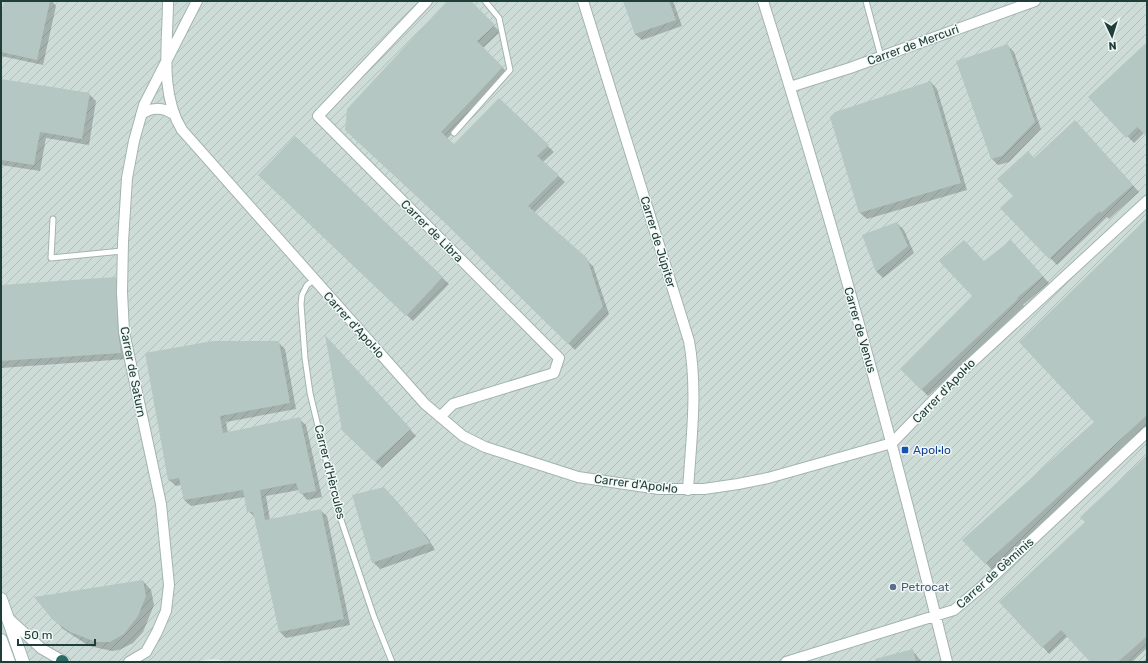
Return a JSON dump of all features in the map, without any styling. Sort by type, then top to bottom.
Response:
[{"type":"main road","points":[[1,599],[23,662]]},
{"type":"main road","points":[[1,640],[9,662]]},
{"type":"street","name":"Carrer de Saturn","points":[[129,662],[146,652],[157,632],[166,611],[169,585],[160,504],[124,332],[122,292],[122,251],[127,178],[144,105],[167,62],[168,1]]},
{"type":"street","points":[[167,62],[197,1]]},
{"type":"street","name":"Carrer de Libra","points":[[427,1],[318,116],[559,358],[554,373],[453,404],[440,418]]},
{"type":"street","name":"Carrer de Júpiter","points":[[583,1],[689,341],[693,389],[688,490]]},
{"type":"street","name":"Carrer de Venus","points":[[763,1],[790,87],[892,443],[947,662]]},
{"type":"street","name":"Carrer de Mercuri","points":[[790,87],[881,57],[1035,1]]},
{"type":"street","name":"Carrer d'Apol·lo","points":[[167,62],[170,96],[174,114],[182,130],[314,280],[440,418],[473,442],[578,477],[640,487],[688,490],[720,488],[768,478],[892,443],[958,375],[1147,200]]},
{"type":"street","points":[[141,115],[145,112],[156,109],[164,109],[174,114]]},
{"type":"street","name":"Carrer de Gèminis","points":[[786,662],[936,617],[954,610],[985,584],[1147,432]]},
{"type":"street","points":[[8,618],[42,649],[63,662]]},
{"type":"lane","points":[[454,133],[510,70],[499,18],[485,1]]},
{"type":"lane","points":[[866,1],[881,57]]},
{"type":"lane","points":[[53,219],[51,258],[122,251]]},
{"type":"lane","name":"Carrer d'Hèrcules","points":[[314,280],[308,285],[302,295],[301,304],[304,352],[310,393],[339,514],[374,617],[392,662]]},
{"type":"shaded area","points":[[1,1],[1147,1],[1147,662],[231,662],[214,659],[191,662],[1,662]]},
{"type":"building","points":[[4,1],[50,1],[37,60],[1,52],[1,16]]},
{"type":"building","points":[[447,1],[471,1],[495,25],[477,41],[503,67],[441,132],[454,144],[499,98],[549,145],[537,156],[559,175],[528,206],[587,258],[603,307],[568,344],[439,217],[345,130],[347,109]]},
{"type":"building","points":[[623,1],[669,1],[676,20],[635,34]]},
{"type":"building","points":[[1147,42],[1147,136],[1137,127],[1126,138],[1088,97]]},
{"type":"building","points":[[1008,44],[1035,122],[1002,156],[991,159],[956,61]]},
{"type":"building","points":[[1,79],[90,93],[82,139],[40,132],[34,165],[1,160]]},
{"type":"building","points":[[931,81],[961,183],[859,213],[830,117],[835,112]]},
{"type":"building","points":[[1075,120],[1133,185],[1101,213],[1100,211],[1049,259],[1000,208],[1013,196],[997,179],[1028,151],[1034,158]]},
{"type":"building","points":[[295,136],[443,277],[406,316],[258,175]]},
{"type":"building","points":[[1147,218],[1147,415],[985,564],[962,540],[1094,422],[1019,342]]},
{"type":"building","points":[[897,222],[908,246],[876,272],[862,235]]},
{"type":"building","points":[[964,240],[984,261],[1011,240],[1043,276],[1017,298],[1018,299],[921,390],[900,369],[972,296],[939,261]]},
{"type":"building","points":[[116,277],[118,332],[121,353],[1,361],[1,285]]},
{"type":"building","points":[[325,335],[411,429],[375,462],[342,430]]},
{"type":"building","points":[[213,341],[279,341],[290,403],[220,416],[223,433],[300,417],[316,491],[300,494],[296,483],[260,490],[265,520],[321,509],[344,619],[279,632],[253,512],[247,512],[243,490],[184,500],[179,478],[168,480],[145,353]]},
{"type":"building","points":[[1147,455],[1147,636],[1118,662],[1090,662],[1061,630],[1042,648],[999,602],[1085,522],[1080,517]]},
{"type":"building","points":[[384,487],[421,530],[430,543],[372,563],[352,495]]},
{"type":"building","points":[[143,580],[146,596],[138,616],[124,634],[110,642],[96,642],[70,632],[53,620],[34,597]]},
{"type":"building","points":[[913,649],[916,662],[876,662],[875,659]]},
{"type":"place","name":"Apol·lo","points":[[905,450]]},
{"type":"place","name":"Petrocat","points":[[893,587]]}]
